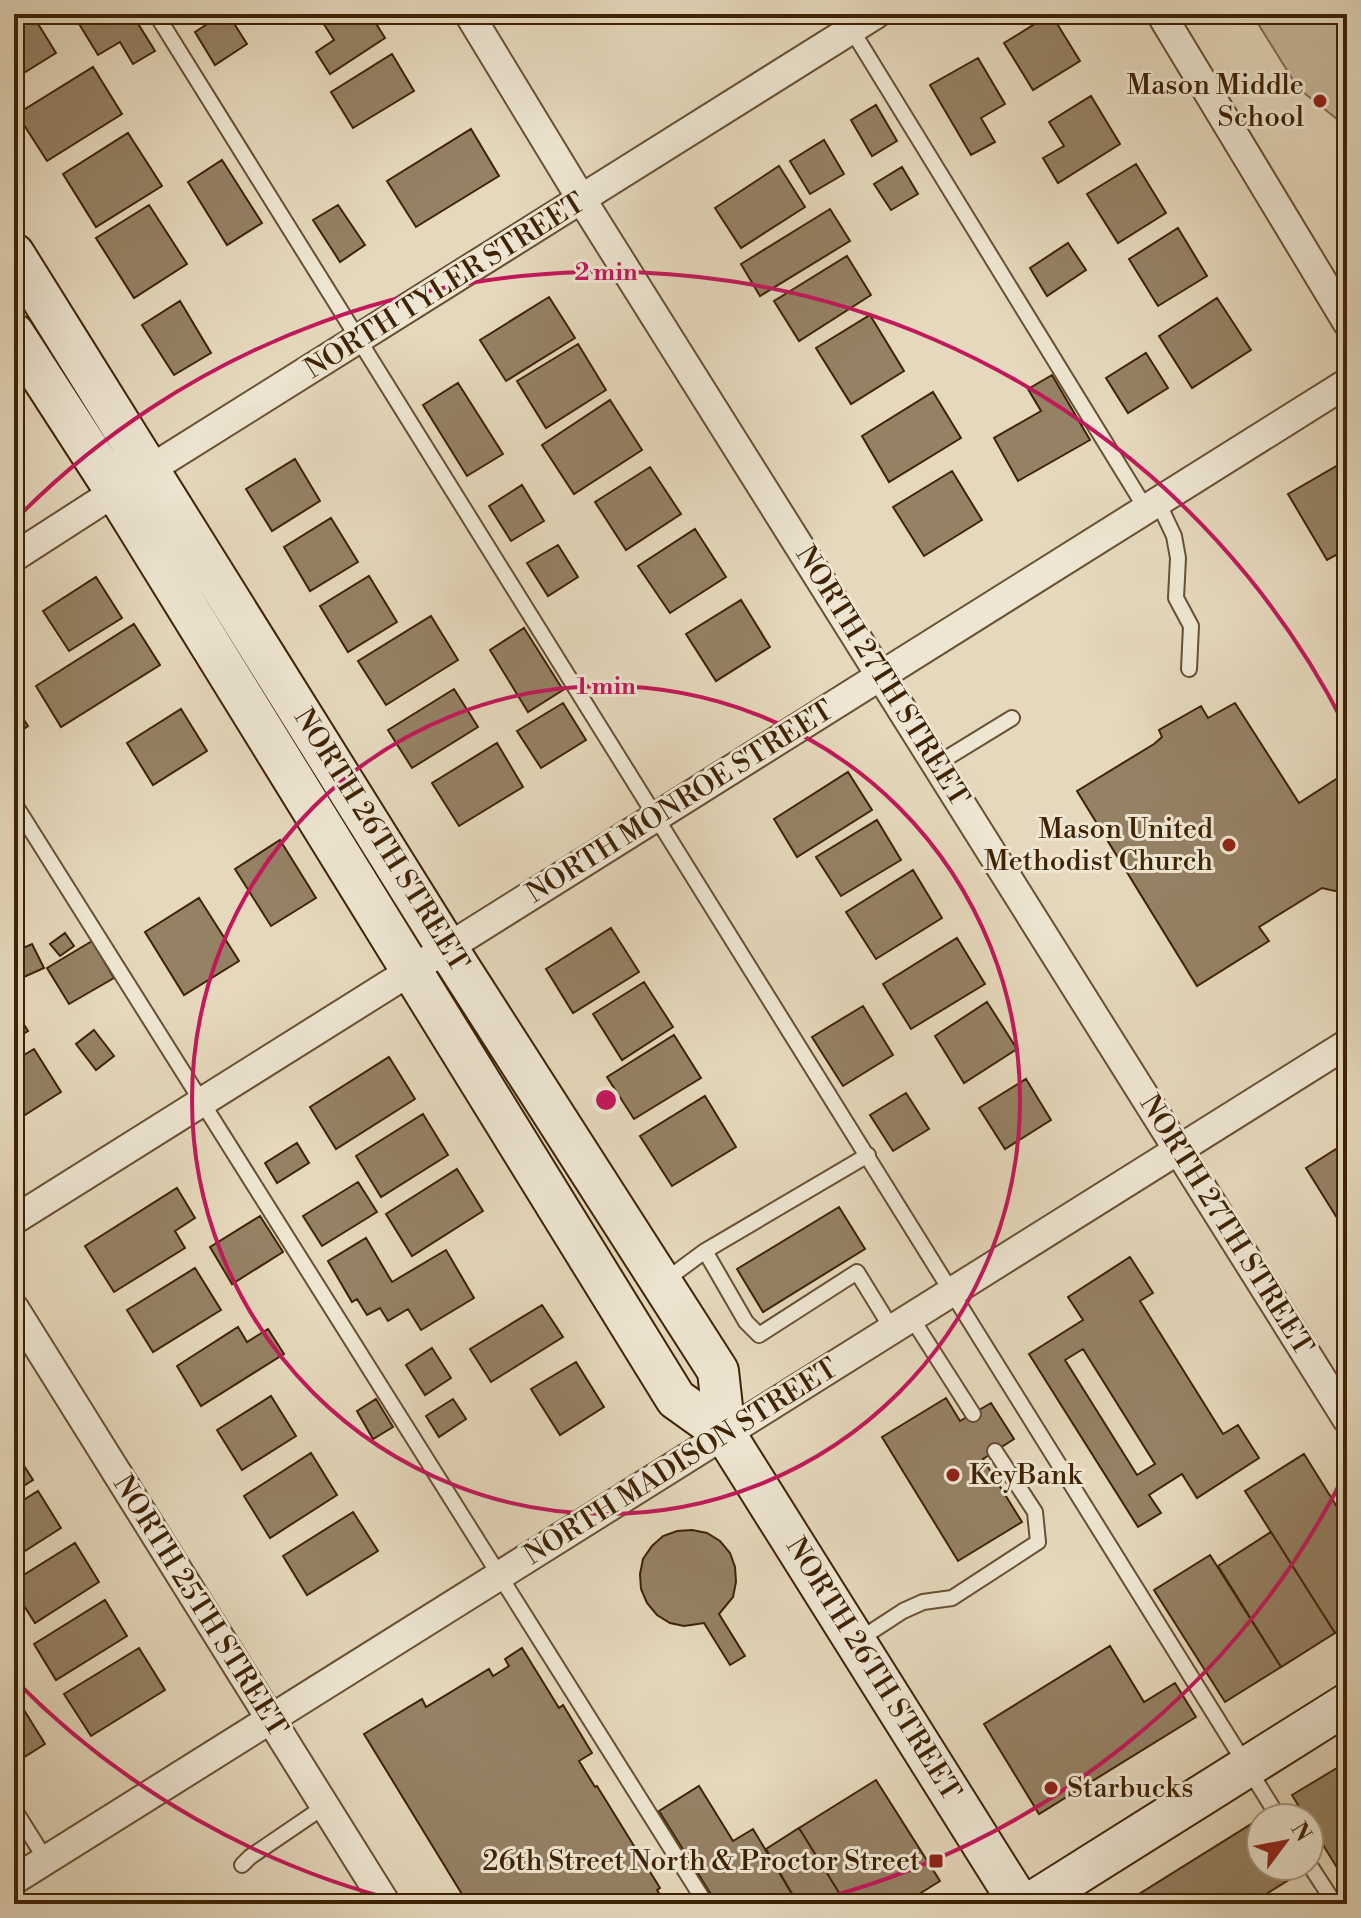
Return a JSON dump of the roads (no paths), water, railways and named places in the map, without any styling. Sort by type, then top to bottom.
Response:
[{"type":"street","name":"NORTH 27TH STREET","points":[[469,14],[582,200],[1347,1419]]},
{"type":"street","name":"NORTH TYLER STREET","points":[[14,557],[582,200],[847,22],[876,14]]},
{"type":"street","points":[[1161,14],[1347,322]]},
{"type":"street","name":"NORTH 26TH STREET","points":[[14,254],[447,948],[718,1371],[725,1434]]},
{"type":"street","name":"NORTH 26TH STREET","points":[[14,334],[116,492],[676,1399],[725,1434],[1020,1904]]},
{"type":"street","name":"NORTH MONROE STREET","points":[[14,1220],[1347,383]]},
{"type":"street","name":"NORTH MADISON STREET","points":[[14,1880],[1347,1044]]},
{"type":"street","name":"NORTH 25TH STREET","points":[[14,1308],[386,1904]]},
{"type":"street","points":[[1029,1904],[1347,1704]]},
{"type":"lane","points":[[156,14],[1269,1802]]},
{"type":"lane","points":[[847,22],[1152,506],[1174,536],[1178,558],[1176,598],[1191,626],[1189,669]]},
{"type":"lane","points":[[937,764],[1012,718]]},
{"type":"lane","points":[[14,803],[706,1904]]},
{"type":"lane","points":[[662,1282],[705,1251],[868,1155]]},
{"type":"lane","points":[[705,1251],[746,1322],[759,1335],[857,1272],[902,1323],[973,1414]]},
{"type":"lane","points":[[857,1641],[903,1611],[923,1602],[952,1598],[1038,1542],[1035,1512],[995,1451]]},
{"type":"lane","points":[[242,1865],[325,1806]]},
{"type":"lane","points":[[14,1809],[46,1860]]},
{"type":"lane","points":[[1321,1882],[1335,1904]]},
{"type":"place","name":"Mason Middle School","points":[[1320,101]]},
{"type":"place","name":"Mason United Methodist Church","points":[[1229,845]]},
{"type":"place","name":"KeyBank","points":[[953,1475]]},
{"type":"place","name":"Starbucks","points":[[1051,1788]]},
{"type":"place","name":"26th Street North & Proctor Street","points":[[936,1861]]}]
